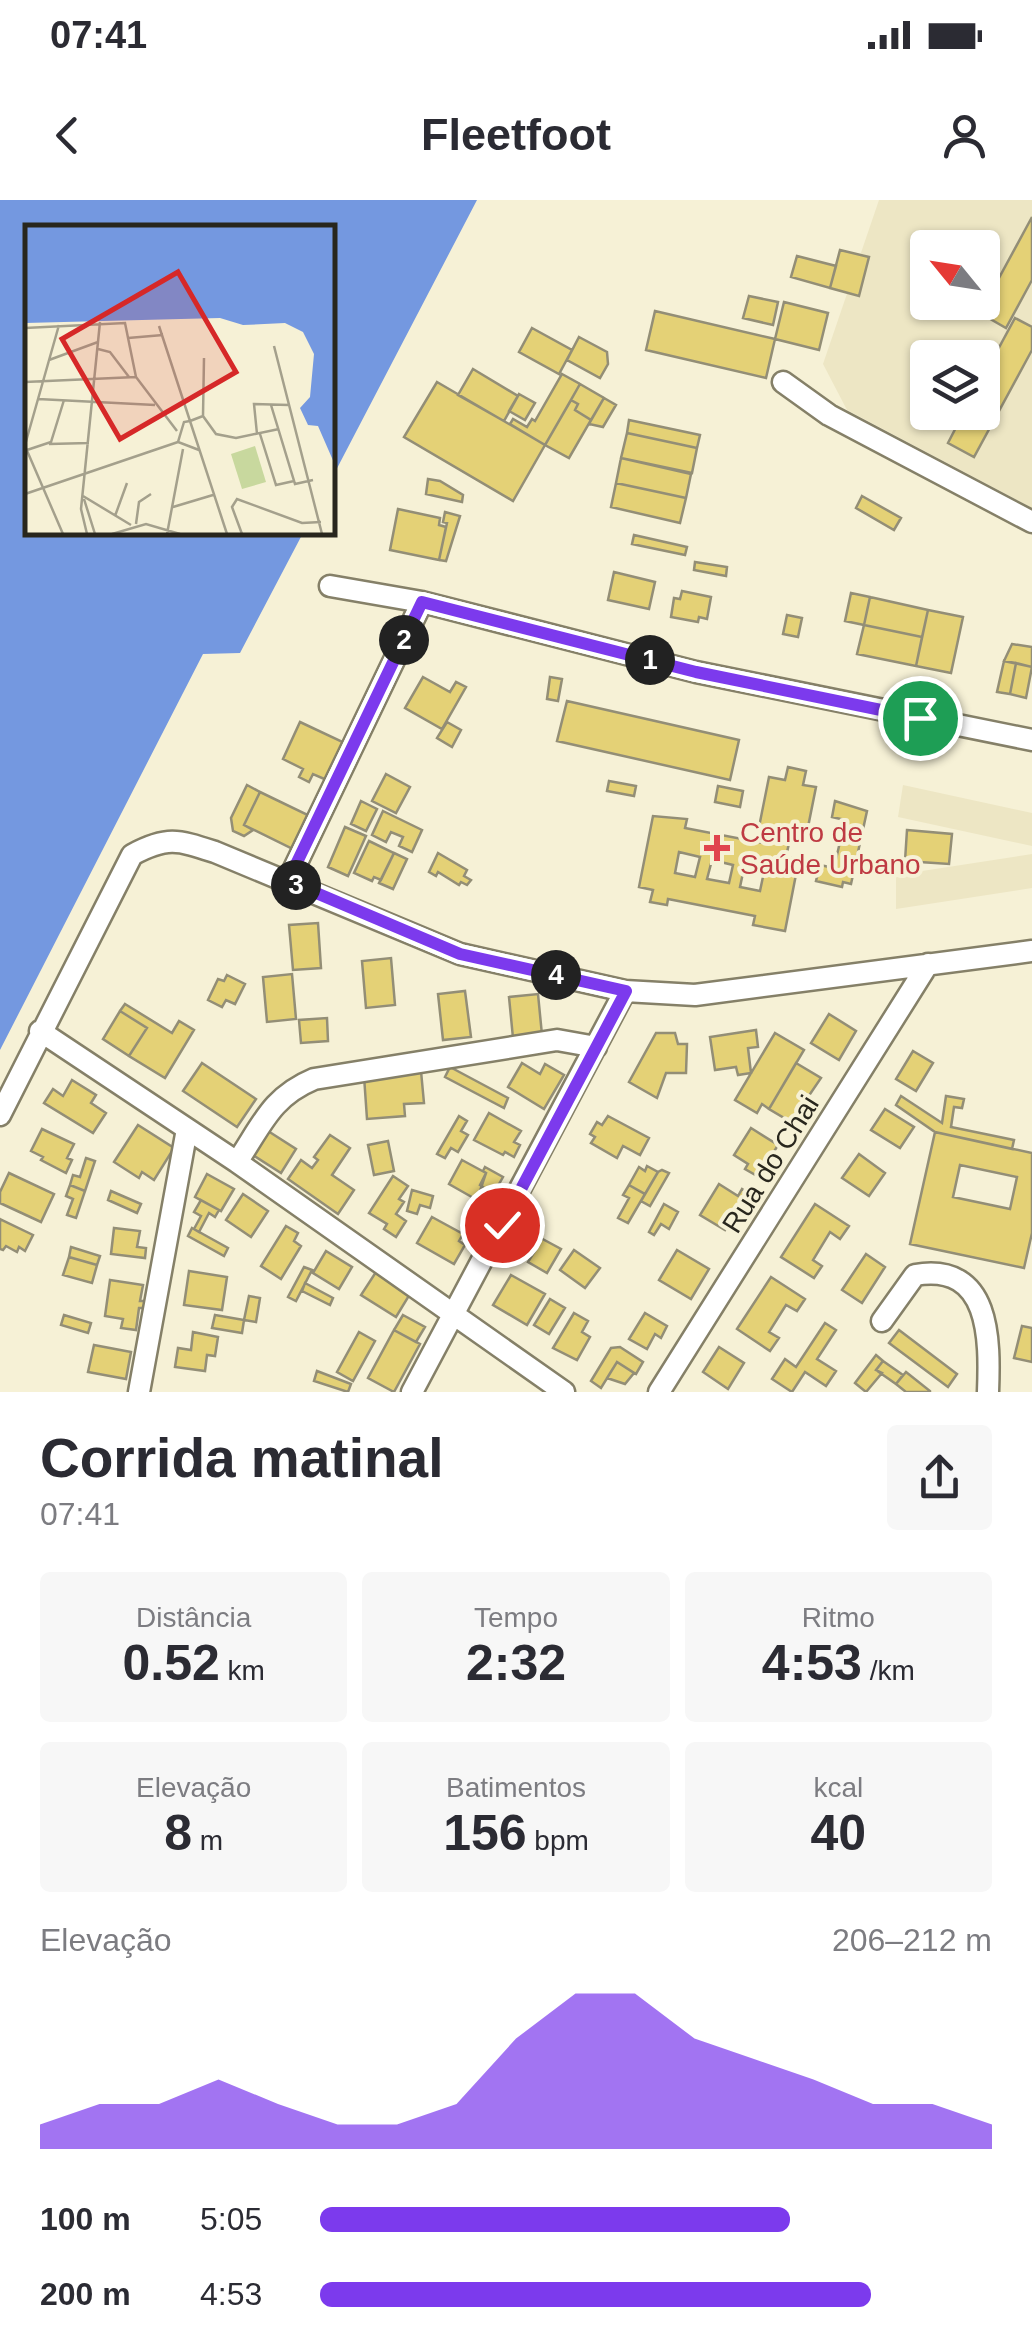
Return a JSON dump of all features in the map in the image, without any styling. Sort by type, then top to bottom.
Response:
[{"type":"street","points":[[783,382],[829,415],[1032,522]]},
{"type":"street","points":[[330,586],[422,602],[696,672],[1032,740]]},
{"type":"street","points":[[288,881],[422,602]]},
{"type":"street","points":[[0,1114],[132,855],[160,840],[183,842],[288,881],[460,954],[626,991],[695,995],[1032,951]]},
{"type":"street","name":"Rua do Chai","points":[[660,1392],[928,964]]},
{"type":"street","points":[[412,1392],[626,991]]},
{"type":"street","points":[[40,1031],[237,1162],[564,1392]]},
{"type":"street","points":[[237,1162],[289,1090],[314,1079],[558,1040],[596,1047]]},
{"type":"street","points":[[139,1392],[187,1128]]},
{"type":"street","points":[[882,1322],[915,1275],[929,1272],[967,1288],[982,1303],[988,1340],[988,1392]]},
{"type":"shaded area","points":[[879,200],[1032,200],[1032,508],[847,410],[823,364]]},
{"type":"shaded area","points":[[903,785],[1032,813],[1032,846],[898,817]]},
{"type":"shaded area","points":[[1032,854],[1032,888],[896,909],[896,875]]},
{"type":"water","points":[[0,200],[477,200],[335,472],[335,225],[25,225],[25,535],[302,535],[240,653],[203,654],[0,1050]]},
{"type":"building","points":[[1032,217],[1032,280],[1006,328],[992,320],[1000,320],[1000,276]]},
{"type":"building","points":[[840,250],[869,257],[859,296],[830,288]]},
{"type":"building","points":[[797,256],[836,266],[830,288],[791,277]]},
{"type":"building","points":[[749,296],[778,302],[773,325],[743,318]]},
{"type":"building","points":[[784,302],[828,313],[819,350],[775,339]]},
{"type":"building","points":[[655,311],[775,339],[766,378],[646,350]]},
{"type":"building","points":[[1015,318],[1032,327],[1032,350],[1000,409],[1000,346]]},
{"type":"building","points":[[532,328],[572,350],[559,374],[519,352]]},
{"type":"building","points":[[579,337],[607,352],[608,364],[600,378],[567,360]]},
{"type":"building","points":[[473,369],[518,396],[504,421],[458,395]]},
{"type":"building","points":[[562,374],[580,384],[545,445],[510,424],[513,419],[527,427],[532,419],[535,421]]},
{"type":"building","points":[[437,382],[545,445],[513,501],[404,437]]},
{"type":"building","points":[[580,384],[604,398],[591,420],[575,410],[578,404],[571,400]]},
{"type":"building","points":[[519,394],[535,403],[525,420],[509,411]]},
{"type":"building","points":[[604,398],[616,405],[603,427],[589,424]]},
{"type":"building","points":[[571,400],[578,404],[575,410],[591,420],[569,458],[545,445]]},
{"type":"building","points":[[629,420],[700,435],[697,448],[627,433]]},
{"type":"building","points":[[955,430],[989,430],[974,457],[948,443]]},
{"type":"building","points":[[627,433],[697,448],[692,473],[621,458]]},
{"type":"building","points":[[621,458],[691,474],[686,498],[616,483]]},
{"type":"building","points":[[428,479],[440,481],[463,495],[462,502],[426,494]]},
{"type":"building","points":[[616,483],[686,498],[680,523],[611,507]]},
{"type":"building","points":[[862,496],[901,518],[894,530],[856,508]]},
{"type":"building","points":[[398,509],[440,518],[439,525],[446,527],[439,560],[390,550]]},
{"type":"building","points":[[445,512],[460,516],[446,561],[439,560],[447,523],[443,522]]},
{"type":"building","points":[[634,535],[687,547],[685,555],[632,544]]},
{"type":"building","points":[[695,562],[727,567],[726,576],[694,570]]},
{"type":"building","points":[[614,572],[655,582],[649,609],[608,600]]},
{"type":"building","points":[[682,591],[711,597],[707,619],[699,617],[698,622],[671,617],[674,598],[680,599]]},
{"type":"building","points":[[851,593],[870,597],[864,625],[845,621]]},
{"type":"building","points":[[870,597],[928,610],[922,637],[864,625]]},
{"type":"building","points":[[928,610],[963,617],[951,673],[916,666]]},
{"type":"building","points":[[787,615],[802,618],[798,637],[783,634]]},
{"type":"building","points":[[864,625],[922,637],[916,666],[857,654]]},
{"type":"building","points":[[1012,644],[1032,647],[1032,667],[1004,661]]},
{"type":"building","points":[[1004,661],[1016,663],[1010,694],[997,692]]},
{"type":"building","points":[[1016,663],[1032,667],[1026,698],[1010,694]]},
{"type":"building","points":[[423,677],[450,692],[456,682],[466,687],[442,729],[405,708]]},
{"type":"building","points":[[550,677],[562,679],[558,701],[547,699]]},
{"type":"building","points":[[567,701],[739,740],[730,780],[557,741]]},
{"type":"building","points":[[300,722],[347,744],[329,781],[313,774],[309,782],[299,777],[303,769],[283,759]]},
{"type":"building","points":[[447,722],[461,730],[452,747],[437,738]]},
{"type":"building","name":"Centro de Saúde Urbano","points":[[788,767],[806,771],[803,785],[816,787],[806,837],[791,834],[786,857],[799,859],[785,931],[753,925],[755,916],[668,899],[667,905],[650,902],[653,890],[639,887],[653,816],[687,819],[685,828],[768,844],[771,830],[759,827],[769,777],[785,780]],"holes":[[[679,852],[700,857],[695,877],[675,873]],[[712,860],[733,865],[729,883],[707,879]],[[744,868],[764,872],[760,891],[740,887]]]},
{"type":"building","points":[[386,774],[410,787],[396,813],[372,801]]},
{"type":"building","points":[[609,781],[636,786],[634,796],[607,791]]},
{"type":"building","points":[[247,785],[260,792],[244,825],[253,830],[244,836],[233,831],[231,818]]},
{"type":"building","points":[[718,786],[743,791],[740,807],[715,802]]},
{"type":"building","points":[[260,792],[312,817],[295,850],[244,825]]},
{"type":"building","points":[[361,801],[377,809],[366,831],[351,824]]},
{"type":"building","points":[[835,801],[867,811],[851,884],[843,882],[842,887],[816,881],[820,865],[834,868],[845,820],[832,817]]},
{"type":"building","points":[[383,811],[422,830],[412,852],[399,846],[403,837],[391,832],[386,842],[372,835]]},
{"type":"building","points":[[345,827],[366,836],[348,876],[328,867]]},
{"type":"building","points":[[907,830],[952,834],[949,864],[905,861]]},
{"type":"building","points":[[369,841],[394,853],[381,880],[374,877],[372,881],[354,873]]},
{"type":"building","points":[[394,853],[407,859],[393,889],[379,883]]},
{"type":"building","points":[[438,853],[467,870],[464,876],[471,880],[467,885],[429,872]]},
{"type":"building","points":[[318,923],[321,968],[293,970],[289,925]]},
{"type":"building","points":[[391,958],[395,1005],[366,1008],[362,961]]},
{"type":"building","points":[[292,974],[296,1019],[267,1022],[263,977]]},
{"type":"building","points":[[227,975],[245,984],[235,1004],[226,1000],[222,1007],[208,1000],[218,979],[224,981]]},
{"type":"building","points":[[465,991],[471,1037],[443,1040],[438,994]]},
{"type":"building","points":[[538,994],[542,1035],[513,1038],[509,997]]},
{"type":"building","points":[[125,1004],[172,1033],[179,1021],[194,1030],[165,1078],[129,1056],[147,1028],[120,1011]]},
{"type":"building","points":[[120,1011],[147,1028],[129,1056],[103,1039]]},
{"type":"building","points":[[829,1014],[856,1031],[839,1060],[811,1043]]},
{"type":"building","points":[[327,1018],[328,1041],[301,1043],[299,1020]]},
{"type":"building","points":[[756,1030],[758,1047],[748,1048],[751,1073],[738,1075],[736,1067],[715,1070],[710,1037]]},
{"type":"building","points":[[656,1033],[675,1033],[678,1044],[687,1044],[686,1073],[666,1073],[657,1098],[629,1082]]},
{"type":"building","points":[[775,1033],[804,1050],[769,1109],[762,1104],[757,1113],[735,1100]]},
{"type":"building","points":[[913,1051],[933,1063],[916,1091],[896,1079]]},
{"type":"building","points":[[202,1063],[256,1099],[237,1127],[183,1091]]},
{"type":"building","points":[[522,1063],[540,1074],[545,1064],[564,1075],[544,1109],[508,1087]]},
{"type":"building","points":[[796,1063],[821,1078],[791,1122],[769,1109]]},
{"type":"building","points":[[450,1067],[508,1098],[504,1108],[445,1077]]},
{"type":"building","points":[[421,1071],[424,1103],[404,1104],[405,1116],[367,1119],[364,1076]]},
{"type":"building","points":[[72,1080],[96,1095],[91,1103],[106,1113],[93,1133],[44,1103],[53,1089],[63,1096]]},
{"type":"building","points":[[901,1096],[942,1123],[946,1096],[964,1099],[962,1108],[954,1107],[951,1127],[1014,1140],[1012,1149],[935,1132],[896,1105]]},
{"type":"building","points":[[885,1109],[914,1127],[900,1148],[871,1130]]},
{"type":"building","points":[[489,1113],[521,1131],[514,1142],[520,1145],[514,1157],[474,1140]]},
{"type":"building","points":[[459,1116],[467,1121],[461,1131],[468,1135],[458,1152],[451,1148],[445,1158],[437,1154]]},
{"type":"building","points":[[608,1116],[649,1138],[640,1155],[623,1146],[617,1158],[591,1143],[595,1137],[590,1134],[597,1122],[602,1125]]},
{"type":"building","points":[[138,1125],[174,1148],[154,1180],[142,1172],[139,1178],[114,1162]]},
{"type":"building","points":[[751,1128],[778,1145],[759,1177],[745,1169],[748,1164],[734,1155]]},
{"type":"building","points":[[42,1129],[74,1144],[67,1158],[72,1160],[66,1173],[31,1151]]},
{"type":"building","points":[[268,1131],[296,1149],[281,1173],[253,1155]]},
{"type":"building","points":[[935,1132],[1032,1153],[1032,1233],[1024,1268],[910,1244]],"holes":[[[960,1165],[1017,1177],[1010,1209],[953,1197]]]},
{"type":"building","points":[[330,1135],[350,1148],[332,1175],[354,1190],[338,1214],[288,1179],[301,1160],[312,1168],[318,1160],[314,1157]]},
{"type":"building","points":[[388,1141],[394,1171],[374,1175],[368,1145]]},
{"type":"building","points":[[859,1154],[885,1173],[869,1196],[842,1178]]},
{"type":"building","points":[[86,1158],[95,1161],[85,1191],[70,1185],[73,1175],[80,1177]]},
{"type":"building","points":[[462,1160],[486,1173],[477,1200],[449,1184]]},
{"type":"building","points":[[647,1166],[658,1172],[645,1194],[629,1185],[639,1167],[645,1171]]},
{"type":"building","points":[[485,1167],[503,1177],[487,1205],[477,1200]]},
{"type":"building","points":[[662,1170],[669,1173],[650,1206],[641,1201]]},
{"type":"building","points":[[9,1173],[54,1194],[41,1222],[0,1203],[0,1192]]},
{"type":"building","points":[[207,1174],[234,1189],[221,1211],[195,1197]]},
{"type":"building","points":[[393,1176],[408,1186],[399,1199],[404,1202],[396,1214],[406,1221],[396,1237],[384,1229],[387,1224],[369,1213]]},
{"type":"building","points":[[719,1184],[738,1196],[742,1189],[753,1196],[748,1204],[742,1201],[725,1230],[700,1215]]},
{"type":"building","points":[[70,1185],[85,1191],[76,1218],[67,1215],[73,1199],[66,1196]]},
{"type":"building","points":[[629,1185],[645,1194],[628,1223],[618,1218],[629,1198],[623,1195]]},
{"type":"building","points":[[412,1190],[433,1196],[430,1208],[420,1205],[417,1214],[407,1211]]},
{"type":"building","points":[[111,1191],[141,1204],[137,1213],[108,1200]]},
{"type":"building","points":[[243,1194],[268,1211],[251,1237],[226,1220]]},
{"type":"building","points":[[201,1200],[219,1210],[215,1217],[209,1213],[199,1232],[194,1229],[201,1216],[194,1212]]},
{"type":"building","points":[[664,1204],[678,1212],[669,1229],[661,1224],[654,1235],[649,1232]]},
{"type":"building","points":[[815,1204],[849,1226],[840,1239],[830,1232],[813,1260],[822,1266],[814,1278],[781,1257]]},
{"type":"building","points":[[432,1217],[463,1234],[459,1241],[465,1245],[454,1264],[417,1243]]},
{"type":"building","points":[[0,1219],[33,1235],[25,1251],[19,1247],[17,1252],[6,1246],[0,1249]]},
{"type":"building","points":[[286,1226],[298,1233],[294,1241],[301,1246],[281,1279],[261,1266]]},
{"type":"building","points":[[114,1228],[140,1231],[137,1247],[146,1248],[145,1258],[111,1254]]},
{"type":"building","points":[[192,1228],[228,1248],[224,1256],[188,1236]]},
{"type":"building","points":[[537,1236],[561,1249],[547,1273],[528,1262],[536,1249],[531,1247]]},
{"type":"building","points":[[71,1247],[100,1256],[97,1265],[69,1257]]},
{"type":"building","points":[[574,1250],[600,1268],[585,1288],[560,1270]]},
{"type":"building","points":[[677,1250],[709,1269],[691,1299],[659,1280]]},
{"type":"building","points":[[326,1251],[352,1267],[339,1289],[313,1273]]},
{"type":"building","points":[[866,1254],[885,1267],[862,1303],[842,1290]]},
{"type":"building","points":[[69,1257],[97,1265],[92,1283],[63,1275]]},
{"type":"building","points":[[304,1267],[312,1270],[296,1301],[288,1297]]},
{"type":"building","points":[[189,1271],[227,1277],[222,1310],[184,1305]]},
{"type":"building","points":[[376,1272],[410,1294],[396,1317],[361,1295]]},
{"type":"building","points":[[511,1275],[545,1294],[527,1325],[493,1305]]},
{"type":"building","points":[[771,1277],[805,1299],[797,1311],[786,1305],[769,1332],[779,1338],[770,1351],[737,1329]]},
{"type":"building","points":[[110,1280],[143,1285],[140,1301],[145,1301],[144,1308],[139,1308],[136,1330],[121,1328],[123,1319],[105,1316]]},
{"type":"building","points":[[305,1283],[333,1298],[330,1305],[302,1291]]},
{"type":"building","points":[[249,1296],[260,1298],[256,1322],[244,1320]]},
{"type":"building","points":[[550,1299],[565,1308],[549,1334],[534,1325]]},
{"type":"building","points":[[574,1313],[588,1321],[582,1332],[590,1337],[577,1360],[553,1348]]},
{"type":"building","points":[[645,1313],[667,1326],[661,1338],[655,1334],[647,1349],[629,1339]]},
{"type":"building","points":[[64,1315],[91,1323],[88,1333],[61,1325]]},
{"type":"building","points":[[215,1315],[244,1320],[242,1333],[212,1328]]},
{"type":"building","points":[[403,1315],[425,1327],[416,1342],[394,1330]]},
{"type":"building","points":[[825,1323],[836,1330],[817,1359],[836,1371],[826,1386],[805,1372],[792,1392],[772,1379],[785,1359],[796,1367]]},
{"type":"building","points":[[1022,1326],[1032,1328],[1032,1362],[1014,1358]]},
{"type":"building","points":[[394,1330],[420,1344],[394,1392],[368,1378]]},
{"type":"building","points":[[899,1330],[957,1374],[948,1387],[889,1343]]},
{"type":"building","points":[[193,1332],[218,1337],[215,1356],[207,1355],[205,1371],[175,1367],[178,1348],[191,1350]]},
{"type":"building","points":[[359,1332],[375,1341],[353,1381],[337,1372]]},
{"type":"building","points":[[94,1345],[131,1352],[126,1379],[88,1372]]},
{"type":"building","points":[[620,1347],[643,1362],[636,1374],[617,1362],[601,1388],[591,1381],[611,1348]]},
{"type":"building","points":[[719,1347],[744,1363],[728,1389],[703,1372]]},
{"type":"building","points":[[876,1355],[883,1361],[876,1370],[882,1373],[866,1392],[855,1383]]},
{"type":"building","points":[[883,1361],[903,1375],[896,1384],[876,1370]]},
{"type":"building","points":[[617,1362],[634,1373],[625,1384],[607,1378]]},
{"type":"building","points":[[317,1371],[351,1384],[348,1392],[314,1381]]},
{"type":"building","points":[[906,1372],[930,1392],[906,1392],[896,1384]]},
{"type":"place","name":"Centro de Saúde Urbano","points":[[717,848]]},
{"type":"route","points":[[502,1225],[626,991],[460,954],[288,881],[422,602],[696,672],[920,718]]}]
